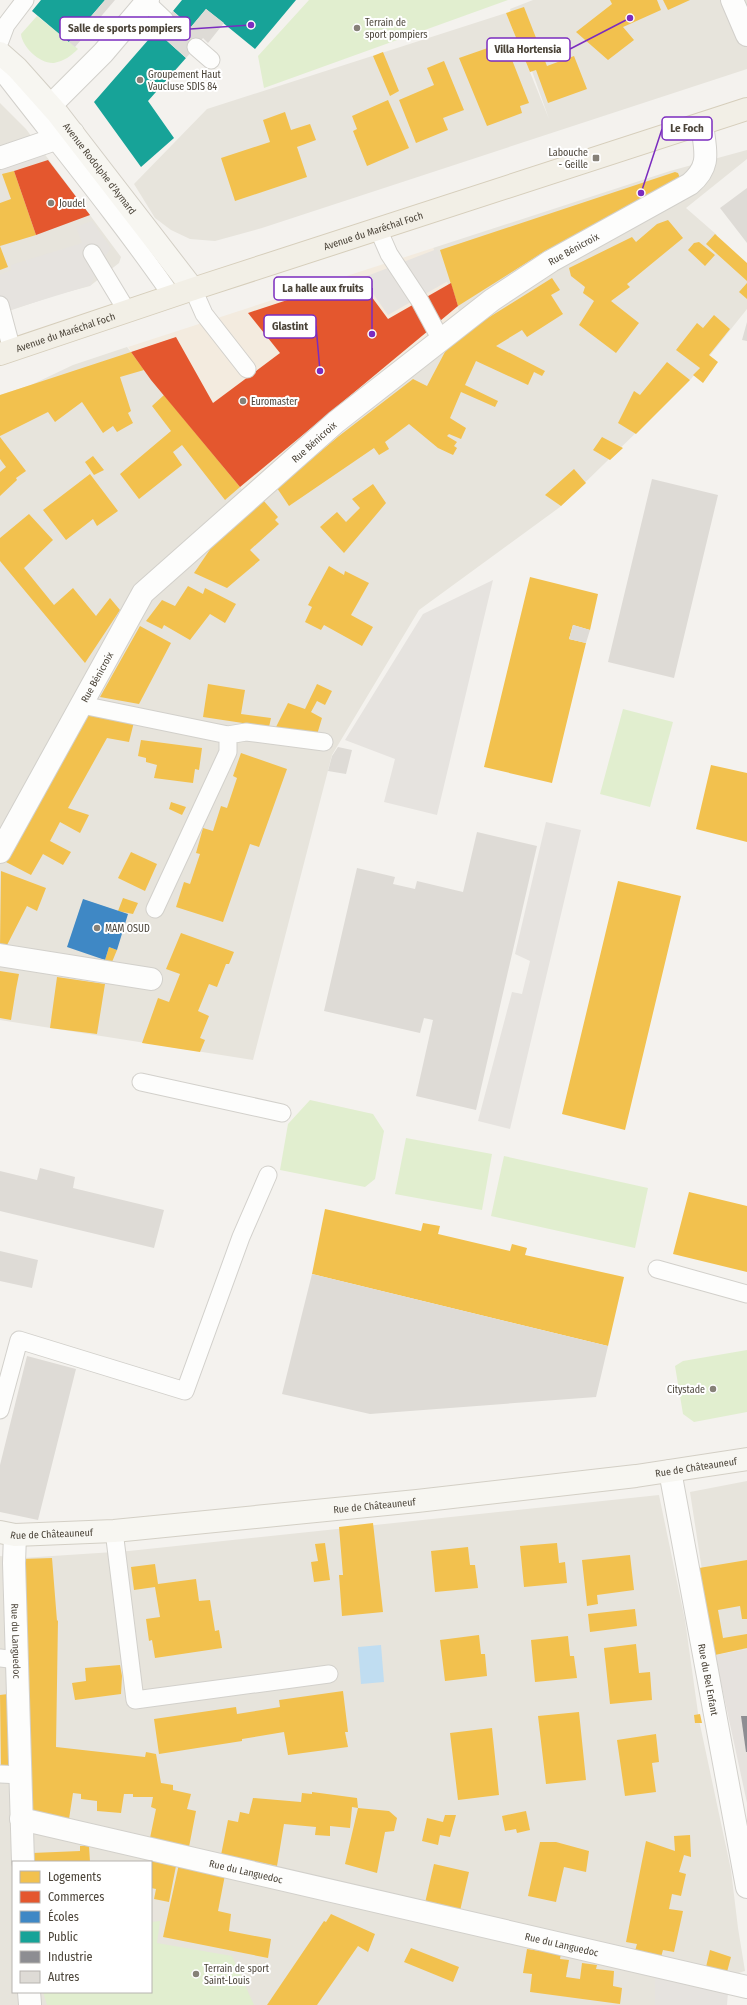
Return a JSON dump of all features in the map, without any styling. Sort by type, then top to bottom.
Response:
[{"type":"main road","name":"Avenue Rodolphe d'Aymard","points":[[0,53],[17,68],[51,105],[64,136],[193,289]]},
{"type":"main road","name":"Avenue du Maréchal Foch","points":[[6,352],[193,289],[747,109]]},
{"type":"main road","name":"Rue de Châteauneuf","points":[[8,1533],[114,1531],[504,1492],[670,1471],[747,1459]]},
{"type":"street","points":[[732,0],[747,35]]},
{"type":"street","points":[[51,105],[103,53],[147,1]]},
{"type":"street","name":"Rue Bénicroix","points":[[1,849],[143,593],[336,422],[492,300],[551,261],[690,184],[700,175],[707,159],[702,124]]},
{"type":"street","points":[[0,158],[64,136]]},
{"type":"street","points":[[0,955],[151,979]]},
{"type":"street","name":"Rue du Bel Enfant","points":[[670,1471],[747,1887]]},
{"type":"street","name":"Rue du Languedoc","points":[[8,1533],[14,1563],[9,1659],[10,1774],[22,1819],[747,1987]]},
{"type":"street","points":[[22,1819],[23,1861]]},
{"type":"lane","points":[[0,41],[6,26],[26,0]]},
{"type":"lane","points":[[147,1],[165,20]]},
{"type":"lane","points":[[196,47],[211,60]]},
{"type":"lane","points":[[0,59],[2,73],[64,136],[172,296]]},
{"type":"lane","points":[[378,229],[389,254],[420,301],[441,340]]},
{"type":"lane","points":[[92,253],[126,311]]},
{"type":"lane","points":[[193,289],[204,314],[247,369]]},
{"type":"lane","points":[[0,306],[6,352]]},
{"type":"lane","points":[[82,705],[228,735],[246,732],[324,742]]},
{"type":"lane","points":[[155,909],[228,752],[228,735]]},
{"type":"lane","points":[[141,1082],[282,1113]]},
{"type":"lane","points":[[0,1410],[19,1340],[185,1391],[241,1237],[268,1175]]},
{"type":"lane","points":[[657,1269],[747,1294]]},
{"type":"lane","points":[[114,1531],[135,1700],[328,1674]]},
{"type":"shaded area","points":[[533,0],[747,0],[747,69],[262,228],[215,241],[190,239],[171,230],[155,218],[134,184],[207,109],[506,13],[549,119],[510,9]]},
{"type":"shaded area","points":[[0,103],[26,129],[121,257],[119,263],[90,286],[56,295],[0,314]]},
{"type":"shaded area","points":[[747,150],[747,159],[686,208],[717,235],[707,244],[747,280],[747,309],[691,379],[560,507],[419,610],[332,755],[253,1060],[0,1020],[0,395],[31,385],[73,365],[127,347],[255,505],[366,413],[460,314],[433,248],[670,171]]},
{"type":"shaded area","points":[[41,151],[46,159],[0,174],[0,164]]},
{"type":"shaded area","points":[[92,221],[111,248],[98,267],[91,285],[0,313],[0,275],[11,270],[11,265],[82,243],[76,227]]},
{"type":"shaded area","points":[[433,248],[460,314],[244,492],[128,347]]},
{"type":"shaded area","points":[[437,249],[448,281],[388,315],[362,278]]},
{"type":"shaded area","points":[[493,580],[437,815],[384,802],[395,759],[345,740],[423,614]]},
{"type":"shaded area","points":[[546,822],[581,830],[510,1129],[478,1121],[512,992],[522,994],[530,961],[515,954]]},
{"type":"shaded area","points":[[747,1481],[747,1649],[715,1655],[690,1492]]},
{"type":"shaded area","points":[[659,1495],[685,1620],[699,1720],[731,1870],[745,1971],[735,1974],[713,1990],[725,2005],[0,2005],[0,1556],[22,1558],[129,1551]]},
{"type":"shaded area","points":[[747,1649],[747,1803],[715,1655]]},
{"type":"shaded area","points":[[655,1976],[728,1992],[727,2005],[655,2005]]},
{"type":"green space","name":"Terrain de sport pompiers","points":[[309,0],[508,0],[264,88],[258,56]]},
{"type":"green space","points":[[37,16],[78,49],[67,58],[54,63],[43,61],[33,54],[22,39],[21,34]]},
{"type":"green space","points":[[623,709],[673,722],[650,807],[600,794]]},
{"type":"green space","points":[[310,1100],[373,1114],[384,1131],[375,1179],[365,1187],[280,1170],[288,1124]]},
{"type":"green space","points":[[406,1138],[492,1154],[482,1210],[395,1194]]},
{"type":"green space","points":[[504,1156],[648,1188],[635,1248],[491,1216]]},
{"type":"green space","name":"Citystade","points":[[747,1350],[747,1412],[694,1422],[683,1414],[675,1366],[683,1361]]},
{"type":"green space","name":"Terrain de sport Saint-Louis","points":[[160,1921],[157,1943],[232,1956],[254,2005],[47,2005],[43,1993],[152,1993],[152,1922]]},
{"type":"water","points":[[381,1645],[384,1682],[361,1684],[358,1647]]},
{"type":"building: Logements","points":[[610,0],[657,0],[661,10],[623,27],[634,40],[608,60],[576,32],[612,4]]},
{"type":"building: Logements","points":[[663,0],[690,0],[668,10]]},
{"type":"building: Logements","points":[[524,7],[547,66],[574,56],[587,89],[548,103],[536,70],[530,72],[506,13]]},
{"type":"building: Logements","points":[[505,42],[529,103],[520,106],[522,113],[487,126],[459,58]]},
{"type":"building: Logements","points":[[383,52],[399,91],[390,96],[373,56]]},
{"type":"building: Logements","points":[[444,61],[464,110],[443,118],[448,130],[416,143],[399,100],[434,85],[427,68]]},
{"type":"building: Logements","points":[[388,100],[409,148],[367,166],[353,131],[357,129],[352,116]]},
{"type":"building: Logements","points":[[285,112],[291,130],[310,124],[316,140],[297,147],[307,177],[235,201],[221,158],[270,142],[263,120]]},
{"type":"building: Logements","points":[[14,171],[36,235],[0,246],[0,203],[11,199],[2,174]]},
{"type":"building: Logements","points":[[675,172],[678,173],[680,178],[618,215],[545,251],[458,306],[440,250]]},
{"type":"building: Logements","points":[[668,220],[683,238],[627,284],[630,287],[611,301],[639,323],[616,353],[579,325],[594,301],[583,293],[585,287],[571,276],[569,268],[632,237],[636,242],[657,224]]},
{"type":"building: Logements","points":[[715,234],[747,263],[747,281],[706,244]]},
{"type":"building: Logements","points":[[699,242],[715,255],[705,266],[688,250],[694,243]]},
{"type":"building: Logements","points":[[0,246],[8,267],[0,270]]},
{"type":"building: Logements","points":[[552,278],[560,290],[551,295],[563,314],[527,337],[522,330],[496,346],[545,371],[542,376],[534,372],[528,385],[476,361],[465,385],[498,401],[495,407],[461,392],[450,418],[466,428],[461,439],[449,434],[447,436],[457,442],[454,446],[457,448],[453,455],[438,448],[409,424],[385,442],[389,449],[379,455],[374,448],[289,506],[277,488],[339,436],[413,379],[427,386],[446,350],[467,331]]},
{"type":"building: Logements","points":[[747,283],[747,299],[739,292]]},
{"type":"building: Logements","points":[[714,315],[730,329],[709,355],[718,362],[703,383],[693,375],[700,368],[676,350],[697,323],[703,328]]},
{"type":"building: Logements","points":[[131,352],[144,370],[120,377],[131,411],[128,413],[133,423],[117,432],[113,426],[103,433],[82,402],[55,422],[48,412],[0,436],[0,395]]},
{"type":"building: Logements","points":[[667,362],[690,380],[636,434],[618,423],[634,391],[640,395]]},
{"type":"building: Logements","points":[[164,395],[240,487],[225,500],[182,445],[173,452],[182,465],[139,499],[120,474],[171,431],[152,406]]},
{"type":"building: Logements","points":[[0,437],[26,471],[16,478],[17,480],[0,496],[0,472],[6,467],[0,459]]},
{"type":"building: Logements","points":[[602,437],[623,448],[610,460],[593,450]]},
{"type":"building: Logements","points":[[93,456],[104,470],[94,475],[85,462]]},
{"type":"building: Logements","points":[[574,469],[586,483],[561,506],[545,495]]},
{"type":"building: Logements","points":[[90,474],[118,511],[97,526],[93,519],[66,540],[43,510]]},
{"type":"building: Logements","points":[[373,484],[386,503],[344,553],[320,527],[337,512],[346,522],[360,508],[352,499]]},
{"type":"building: Logements","points":[[263,500],[278,517],[275,520],[279,524],[250,550],[260,560],[227,588],[194,573],[213,545]]},
{"type":"building: Logements","points":[[29,514],[53,540],[24,568],[54,605],[73,588],[96,616],[110,598],[120,610],[85,663],[0,561],[0,538]]},
{"type":"building: Logements","points":[[329,566],[344,575],[345,571],[369,583],[351,615],[373,627],[362,646],[324,625],[321,630],[305,622],[312,607],[308,605]]},
{"type":"building: Logements","points":[[530,577],[598,594],[590,630],[573,625],[569,639],[586,643],[552,783],[484,767]]},
{"type":"building: Logements","points":[[188,586],[203,594],[205,588],[236,604],[225,623],[210,614],[190,640],[164,625],[162,629],[146,621],[162,600],[175,606]]},
{"type":"building: Logements","points":[[140,626],[171,643],[139,704],[100,697]]},
{"type":"building: Logements","points":[[208,684],[245,690],[241,714],[271,718],[269,727],[203,717]]},
{"type":"building: Logements","points":[[317,684],[332,691],[325,705],[317,701],[311,712],[322,718],[316,738],[288,733],[276,727],[288,703],[305,709]]},
{"type":"building: Logements","points":[[85,714],[134,722],[129,742],[107,738],[68,808],[89,815],[80,833],[60,822],[50,841],[71,852],[63,865],[43,854],[31,875],[6,862]]},
{"type":"building: Logements","points":[[141,740],[202,748],[199,770],[195,769],[193,783],[154,778],[157,765],[146,762],[146,758],[138,756]]},
{"type":"building: Logements","points":[[241,753],[287,769],[259,847],[250,844],[223,922],[176,907],[184,882],[190,884],[200,854],[196,853],[203,828],[213,831],[221,806],[227,808],[237,778],[233,776]]},
{"type":"building: Logements","points":[[711,765],[747,773],[747,842],[696,829]]},
{"type":"building: Logements","points":[[171,802],[186,807],[182,815],[169,809]]},
{"type":"building: Logements","points":[[131,852],[157,864],[145,891],[118,878]]},
{"type":"building: Logements","points":[[1,871],[46,888],[37,911],[27,906],[5,949],[0,946]]},
{"type":"building: Logements","points":[[618,881],[681,896],[625,1130],[562,1114]]},
{"type":"building: Logements","points":[[123,898],[138,903],[133,914],[118,911]]},
{"type":"building: Logements","points":[[181,933],[234,952],[229,964],[226,964],[217,987],[209,984],[198,1011],[209,1016],[200,1038],[205,1040],[200,1052],[142,1043],[158,998],[169,1002],[180,974],[166,969]]},
{"type":"building: Logements","points":[[109,947],[117,950],[112,962],[105,960]]},
{"type":"building: Logements","points":[[0,971],[19,974],[11,1020],[0,1018]]},
{"type":"building: Logements","points":[[57,977],[105,984],[97,1034],[50,1028]]},
{"type":"building: Logements","points":[[689,1192],[747,1206],[747,1272],[673,1254]]},
{"type":"building: Logements","points":[[325,1209],[421,1231],[423,1223],[440,1226],[438,1234],[510,1251],[512,1244],[527,1248],[525,1255],[624,1277],[608,1346],[312,1274]]},
{"type":"building: Logements","points":[[373,1523],[383,1612],[342,1616],[339,1575],[343,1575],[339,1527]]},
{"type":"building: Logements","points":[[325,1543],[330,1580],[314,1582],[311,1562],[318,1561],[315,1544]]},
{"type":"building: Logements","points":[[557,1543],[559,1563],[565,1562],[567,1583],[524,1587],[520,1546]]},
{"type":"building: Logements","points":[[468,1547],[470,1565],[475,1565],[478,1588],[435,1592],[431,1551]]},
{"type":"building: Logements","points":[[630,1555],[634,1590],[597,1595],[598,1604],[587,1606],[582,1560]]},
{"type":"building: Logements","points":[[52,1558],[57,1621],[58,1620],[56,1747],[145,1757],[146,1752],[156,1754],[161,1783],[173,1785],[173,1790],[191,1794],[187,1809],[196,1811],[189,1847],[150,1838],[156,1809],[151,1807],[153,1797],[133,1797],[133,1794],[124,1794],[121,1813],[97,1811],[97,1801],[81,1799],[81,1794],[73,1793],[69,1819],[32,1812],[27,1687],[27,1621],[22,1559]]},
{"type":"building: Logements","points":[[747,1560],[747,1619],[742,1619],[740,1606],[718,1610],[723,1638],[747,1634],[747,1648],[715,1655],[699,1568]]},
{"type":"building: Logements","points":[[155,1564],[158,1584],[196,1579],[199,1601],[210,1600],[215,1631],[219,1630],[222,1648],[155,1658],[152,1640],[149,1641],[146,1619],[160,1617],[155,1587],[134,1590],[131,1567]]},
{"type":"building: Logements","points":[[635,1609],[637,1626],[590,1632],[588,1614]]},
{"type":"building: Logements","points":[[479,1635],[481,1654],[485,1654],[487,1676],[445,1681],[440,1640]]},
{"type":"building: Logements","points":[[568,1636],[570,1656],[574,1656],[577,1678],[535,1682],[531,1640]]},
{"type":"building: Logements","points":[[636,1644],[639,1673],[650,1672],[652,1700],[610,1704],[604,1648]]},
{"type":"building: Logements","points":[[120,1665],[122,1676],[121,1694],[75,1700],[72,1683],[86,1681],[85,1668]]},
{"type":"building: Logements","points":[[343,1691],[348,1732],[345,1732],[348,1747],[288,1755],[284,1732],[242,1739],[242,1741],[159,1754],[154,1719],[236,1707],[237,1714],[280,1707],[279,1700]]},
{"type":"building: Logements","points":[[8,1694],[12,1766],[1,1766],[0,1695]]},
{"type":"building: Logements","points":[[579,1712],[586,1780],[546,1784],[538,1716]]},
{"type":"building: Logements","points":[[700,1714],[702,1723],[695,1723],[694,1715]]},
{"type":"building: Logements","points":[[492,1728],[499,1795],[458,1800],[450,1733]]},
{"type":"building: Logements","points":[[656,1734],[659,1762],[652,1763],[656,1792],[625,1796],[617,1740]]},
{"type":"building: Logements","points":[[312,1792],[357,1798],[358,1808],[352,1807],[350,1828],[330,1826],[330,1836],[315,1835],[316,1827],[284,1824],[277,1866],[221,1855],[228,1820],[238,1822],[240,1812],[249,1814],[253,1798],[301,1802],[302,1793],[312,1794]]},
{"type":"building: Logements","points":[[358,1808],[389,1811],[397,1818],[394,1831],[385,1832],[377,1873],[345,1864]]},
{"type":"building: Logements","points":[[526,1811],[530,1830],[517,1833],[516,1829],[505,1831],[502,1816]]},
{"type":"building: Logements","points":[[445,1815],[456,1815],[450,1837],[440,1835],[438,1845],[422,1841],[427,1818],[443,1822]]},
{"type":"building: Logements","points":[[690,1835],[691,1857],[684,1855],[679,1872],[686,1874],[681,1896],[672,1894],[669,1909],[683,1911],[674,1952],[663,1950],[661,1957],[635,1951],[637,1944],[626,1942],[646,1841],[675,1851],[674,1836]]},
{"type":"building: Logements","points":[[540,1842],[556,1842],[589,1851],[586,1872],[564,1867],[556,1902],[528,1896]]},
{"type":"building: Logements","points":[[80,1846],[89,1846],[90,1861],[33,1861],[32,1853],[80,1851]]},
{"type":"building: Logements","points":[[152,1861],[176,1866],[169,1902],[154,1899],[156,1889],[152,1888]]},
{"type":"building: Logements","points":[[179,1864],[225,1875],[218,1911],[231,1914],[229,1931],[271,1939],[268,1958],[163,1937]]},
{"type":"building: Logements","points":[[434,1864],[469,1872],[460,1911],[425,1903]]},
{"type":"building: Logements","points":[[331,1914],[375,1934],[368,1952],[358,1946],[317,2005],[267,2005],[324,1921],[326,1922]]},
{"type":"building: Logements","points":[[411,1948],[459,1967],[453,1982],[404,1962]]},
{"type":"building: Logements","points":[[527,1949],[561,1954],[560,1959],[569,1960],[566,1977],[580,1979],[582,1963],[597,1965],[596,1969],[614,1971],[613,1986],[622,1988],[620,2004],[530,1992],[532,1974],[523,1973]]},
{"type":"building: Logements","points":[[710,1950],[731,1957],[727,1972],[706,1967]]},
{"type":"building: Commerces","points":[[48,160],[90,215],[36,235],[14,171]]},
{"type":"building: Commerces","points":[[357,277],[388,319],[451,283],[458,306],[240,487],[151,380],[131,352],[176,337],[213,403],[280,353],[248,313]]},
{"type":"building: Écoles","points":[[83,899],[128,914],[117,950],[109,947],[105,960],[67,947]]},
{"type":"building: Public","points":[[41,0],[105,0],[69,42],[32,11]]},
{"type":"building: Public","points":[[182,0],[296,0],[255,49],[206,9],[191,27],[173,11]]},
{"type":"building: Public","name":"Groupement Haut Vaucluse SDIS 84","points":[[156,31],[186,58],[148,101],[174,138],[141,167],[94,102]]},
{"type":"building: Industrie","points":[[741,1716],[747,1716],[747,1752],[746,1752]]},
{"type":"building: Autres","points":[[105,0],[115,0],[75,47],[69,42]]},
{"type":"building: Autres","points":[[206,9],[224,23],[208,43],[203,38],[186,58],[156,31],[173,11],[191,27]]},
{"type":"building: Autres","points":[[747,188],[747,243],[720,208]]},
{"type":"building: Autres","points":[[747,322],[747,341],[742,340]]},
{"type":"building: Autres","points":[[652,479],[718,495],[674,678],[608,662]]},
{"type":"building: Autres","points":[[573,625],[590,630],[586,643],[569,639]]},
{"type":"building: Autres","points":[[338,747],[352,750],[346,774],[328,771],[332,756]]},
{"type":"building: Autres","points":[[477,832],[537,846],[476,1110],[416,1096],[433,1020],[424,1018],[420,1033],[324,1011],[357,868],[395,877],[393,884],[415,889],[417,881],[463,892]]},
{"type":"building: Autres","points":[[40,1168],[75,1177],[73,1188],[164,1210],[154,1248],[0,1211],[0,1171],[37,1180]]},
{"type":"building: Autres","points":[[0,1251],[38,1260],[32,1288],[0,1281]]},
{"type":"building: Autres","points":[[312,1274],[608,1346],[596,1397],[370,1414],[282,1394]]},
{"type":"building: Autres","points":[[27,1356],[76,1369],[38,1520],[0,1512],[0,1465]]},
{"type":"place","name":"Villa Hortensia","points":[[630,18]]},
{"type":"place","name":"Salle de sports pompiers","points":[[251,25]]},
{"type":"place","name":"Terrain de sport pompiers","points":[[357,28]]},
{"type":"place","name":"Groupement Haut Vaucluse SDIS 84","points":[[140,80]]},
{"type":"place","name":"Labouche - Geille","points":[[596,158]]},
{"type":"place","name":"Le Foch","points":[[641,193]]},
{"type":"place","name":"Joudel","points":[[51,203]]},
{"type":"place","name":"La halle aux fruits","points":[[372,334]]},
{"type":"place","name":"Glastint","points":[[320,371]]},
{"type":"place","name":"Euromaster","points":[[243,401]]},
{"type":"place","name":"MAM OSUD","points":[[97,928]]},
{"type":"place","name":"Citystade","points":[[713,1389]]},
{"type":"place","name":"Terrain de sport Saint-Louis","points":[[196,1974]]}]
